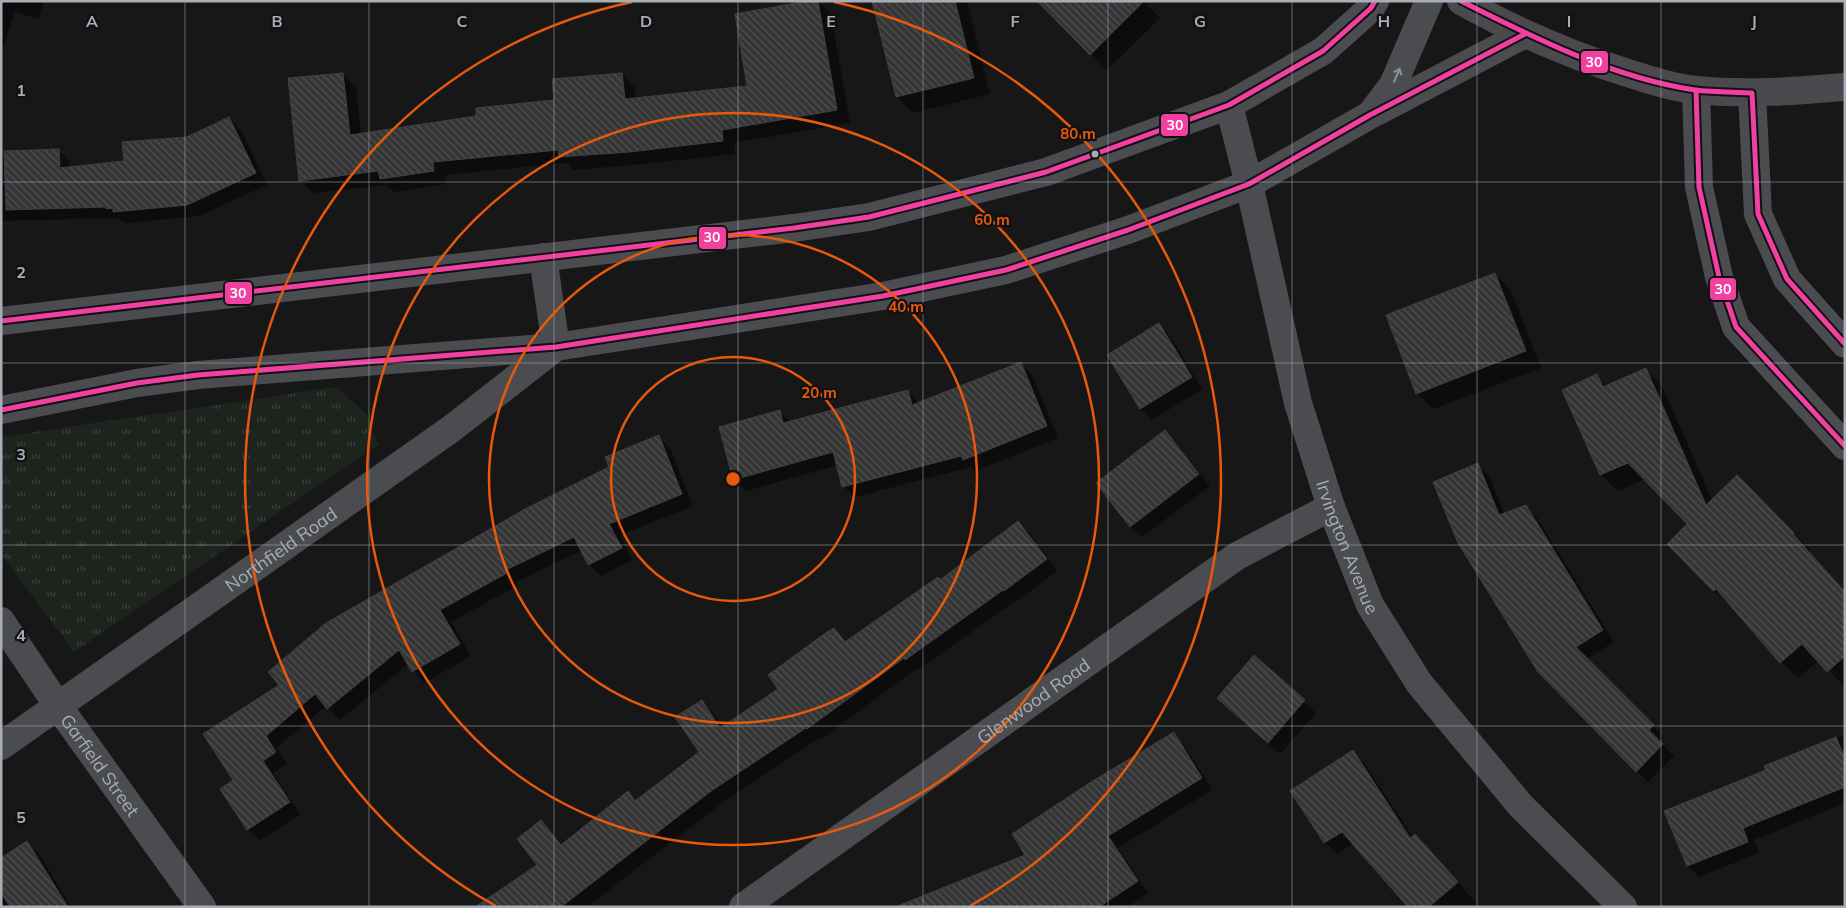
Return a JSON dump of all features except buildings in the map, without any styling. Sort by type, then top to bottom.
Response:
[{"type":"main road","points":[[1461,1],[1525,34],[1589,61],[1660,84],[1696,90],[1752,93],[1845,87]]},
{"type":"street","points":[[1,321],[794,228],[869,217],[1046,172],[1229,105],[1323,51],[1371,8],[1375,1]]},
{"type":"street","points":[[1370,115],[1393,85],[1429,1]]},
{"type":"street","points":[[1,410],[138,383],[198,375],[556,347],[883,296],[1006,270],[1128,230],[1249,184],[1370,115],[1525,34]]},
{"type":"street","points":[[1696,90],[1699,187],[1719,277],[1736,327],[1845,446]]},
{"type":"street","points":[[1752,93],[1758,214],[1787,279],[1845,344]]},
{"type":"street","name":"Irvington Avenue","points":[[1229,105],[1249,184],[1298,403],[1331,507],[1370,605],[1419,683],[1521,806],[1623,907]]},
{"type":"street","points":[[543,257],[556,347]]},
{"type":"street","name":"Northfield Road","points":[[1,746],[451,429],[556,347]]},
{"type":"street","name":"Glenwood Road","points":[[743,907],[1237,556],[1331,507]]},
{"type":"street","name":"Garfield Street","points":[[1,621],[58,706],[202,907]]},
{"type":"green space","points":[[337,387],[367,415],[378,445],[74,652],[1,554],[1,437]]},
{"type":"transit line","name":"30","points":[[1,321],[794,228],[869,217],[1046,172],[1229,105],[1323,51],[1371,8],[1375,1]]},
{"type":"transit line","name":"30","points":[[1461,1],[1575,55],[1635,76],[1695,90],[1752,93],[1758,214],[1787,279],[1845,344]]},
{"type":"transit line","name":"30","points":[[1,410],[137,383],[198,375],[556,347],[883,296],[1006,270],[1128,230],[1249,184],[1370,115],[1525,34]]},
{"type":"transit line","name":"30","points":[[1696,90],[1699,187],[1719,277],[1736,327],[1845,446]]}]
